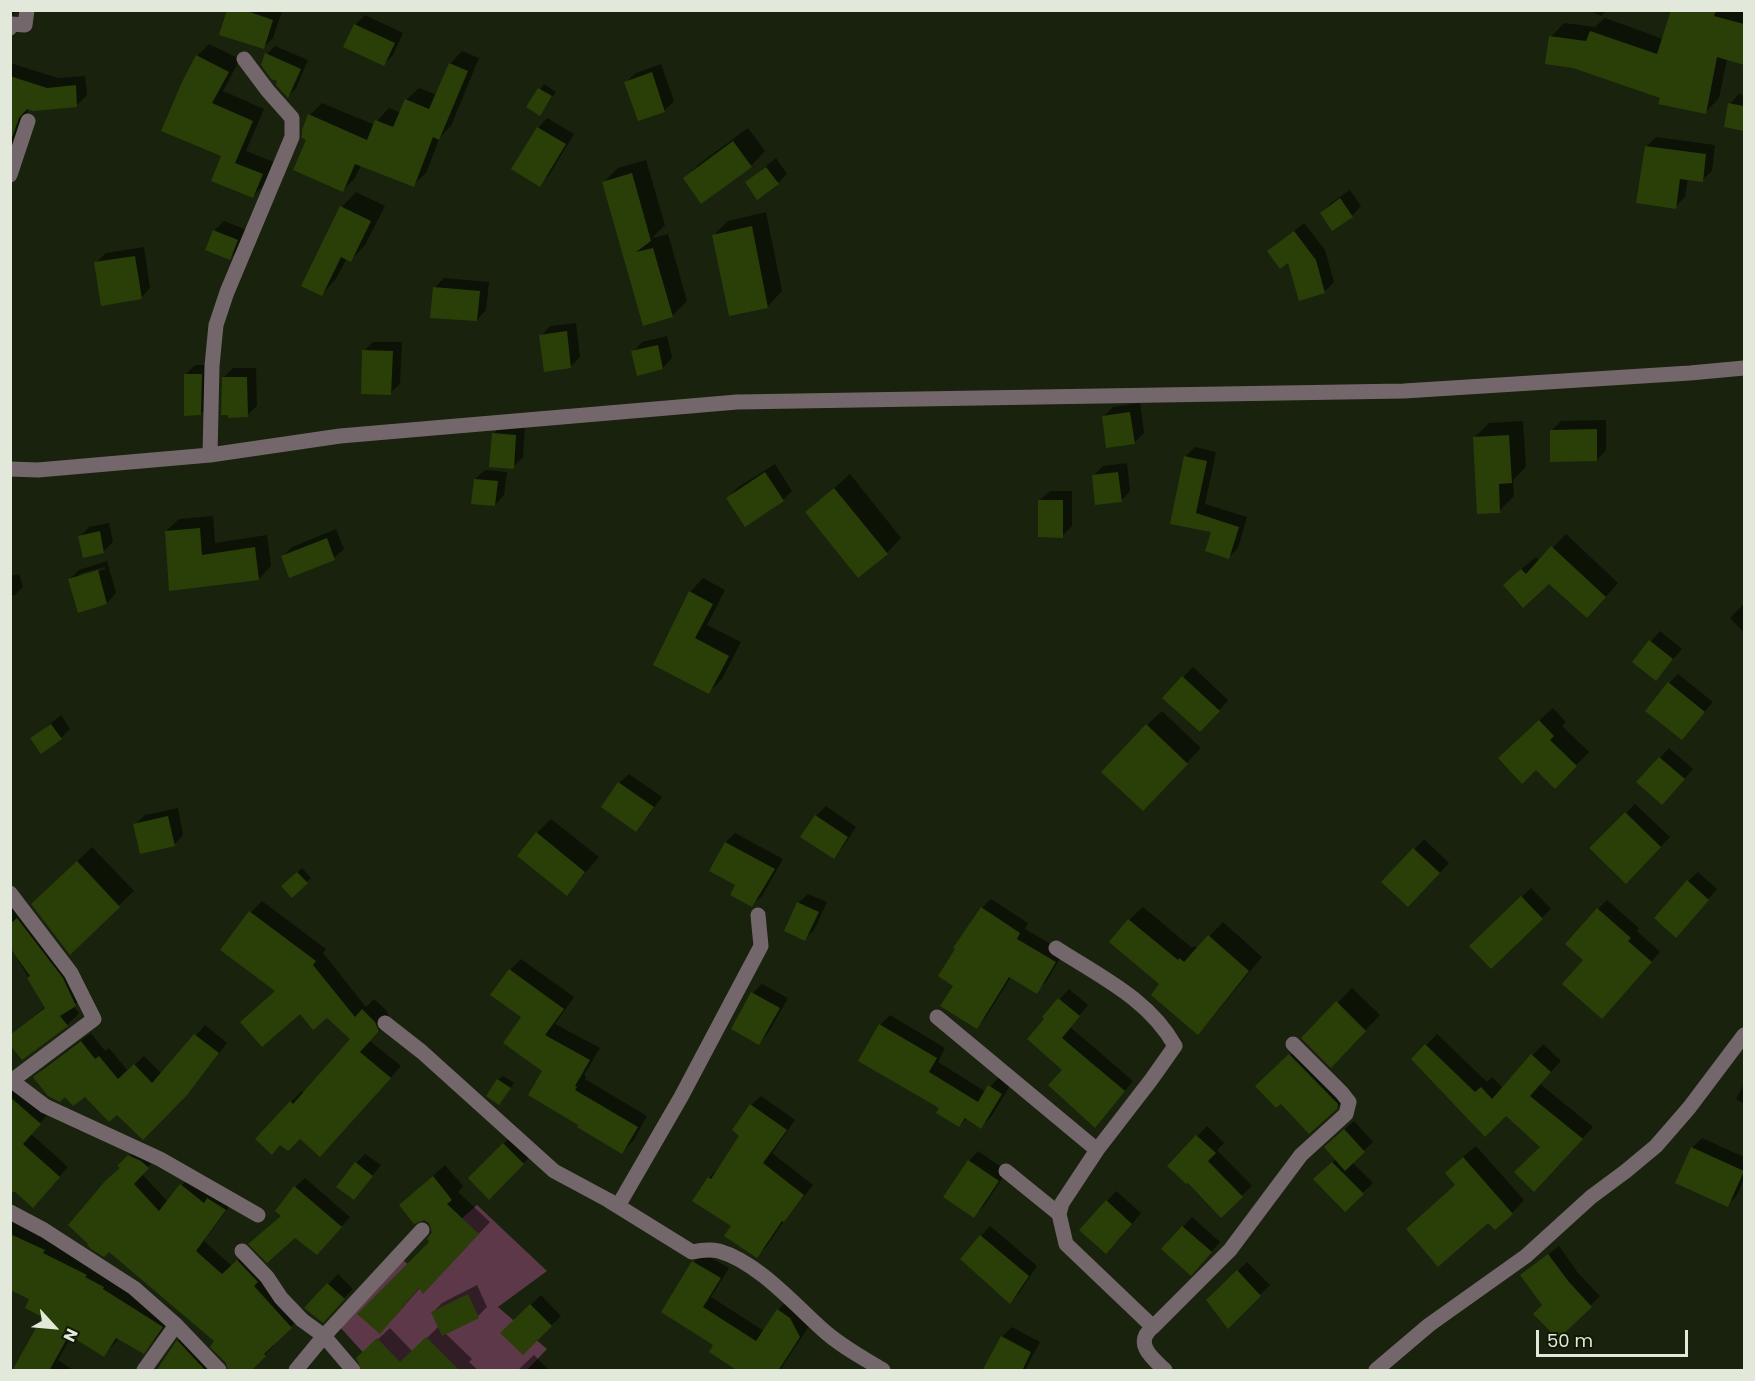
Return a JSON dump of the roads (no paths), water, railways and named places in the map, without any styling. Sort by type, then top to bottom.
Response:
[{"type":"street","points":[[10,28],[11,24],[25,25],[27,10]]},
{"type":"street","points":[[210,455],[212,366],[216,325],[227,291],[292,137],[292,118],[244,59]]},
{"type":"street","points":[[10,175],[28,121]]},
{"type":"street","points":[[10,469],[38,470],[210,455],[340,436],[737,402],[1404,391],[1744,368]]},
{"type":"street","points":[[10,893],[71,974],[94,1019],[11,1082],[45,1106],[160,1159],[258,1215]]},
{"type":"street","points":[[618,1206],[681,1098],[761,946],[758,915]]},
{"type":"street","points":[[1056,948],[1123,990],[1153,1015],[1167,1032],[1174,1046],[1097,1150],[1062,1203],[1059,1214],[1066,1244],[1154,1327]]},
{"type":"street","points":[[937,1017],[1097,1150]]},
{"type":"street","points":[[385,1023],[422,1052],[554,1171],[618,1206],[692,1252],[720,1251],[744,1264],[801,1308],[823,1330],[883,1371]]},
{"type":"street","points":[[1376,1371],[1429,1324],[1526,1256],[1592,1197],[1656,1146],[1689,1108],[1744,1035]]},
{"type":"street","points":[[1165,1371],[1148,1352],[1144,1343],[1148,1331],[1230,1250],[1301,1155],[1346,1114],[1348,1102],[1342,1093],[1293,1044]]},
{"type":"street","points":[[1006,1171],[1059,1214]]},
{"type":"street","points":[[10,1212],[44,1230],[135,1288],[176,1325],[219,1371]]},
{"type":"street","points":[[296,1371],[324,1336],[422,1230]]},
{"type":"street","points":[[242,1251],[267,1276],[274,1289],[295,1312],[324,1336],[353,1371]]},
{"type":"street","points":[[144,1371],[176,1325]]}]
